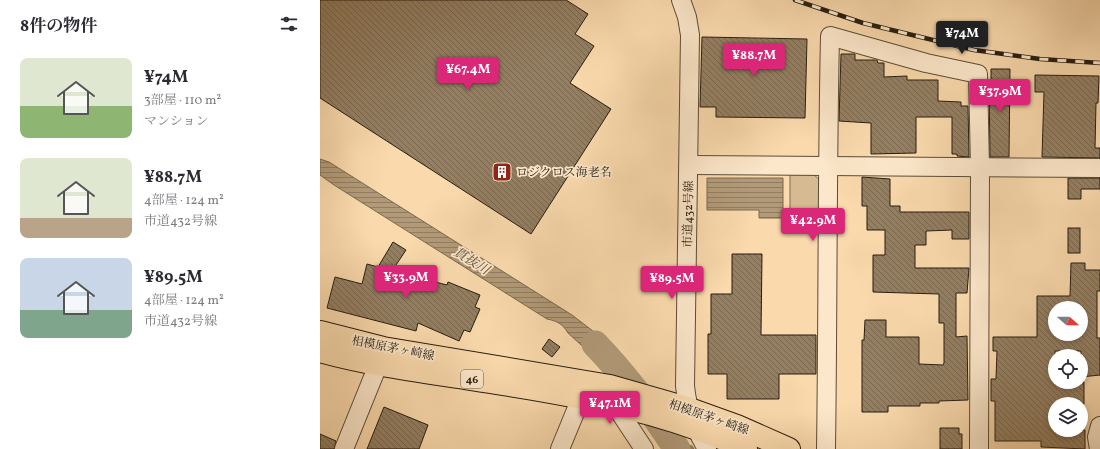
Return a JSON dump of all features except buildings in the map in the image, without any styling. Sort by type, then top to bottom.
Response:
[{"type":"main road","name":"相模原茅ヶ崎線","points":[[320,332],[383,348],[613,396],[684,416],[737,426],[789,449]]},
{"type":"main road","name":"相模原茅ヶ崎線","points":[[320,351],[378,365],[581,398],[613,396]]},
{"type":"main road","name":"相模原茅ヶ崎線","points":[[684,416],[746,449]]},
{"type":"street","name":"市道432号線","points":[[681,0],[687,17],[690,35],[684,416],[707,449]]},
{"type":"street","points":[[826,449],[828,314],[827,167],[830,36],[926,63],[978,74],[980,168],[979,449]]},
{"type":"street","points":[[689,165],[1100,168]]},
{"type":"street","points":[[344,449],[378,365]]},
{"type":"street","points":[[613,396],[644,449]]},
{"type":"street","points":[[560,449],[581,398]]},
{"type":"street","points":[[1099,449],[1097,437],[1100,426]]},
{"type":"shaded area","points":[[790,174],[813,174],[821,181],[820,221],[790,221]]},
{"type":"water","name":"貫抜川","points":[[320,159],[329,162],[572,315],[606,341],[637,374],[605,367],[559,323],[547,319],[334,185],[320,175]]},
{"type":"water","points":[[707,178],[783,178],[783,218],[759,218],[759,210],[707,210]]},
{"type":"water","points":[[659,436],[692,446],[694,449],[670,449]]},
{"type":"waterway","points":[[595,344],[638,394],[677,449]]},
{"type":"railway","points":[[795,0],[863,23],[974,50],[1040,59],[1100,63]]},
{"type":"place","name":"ロジクロス海老名","points":[[502,172]]}]
